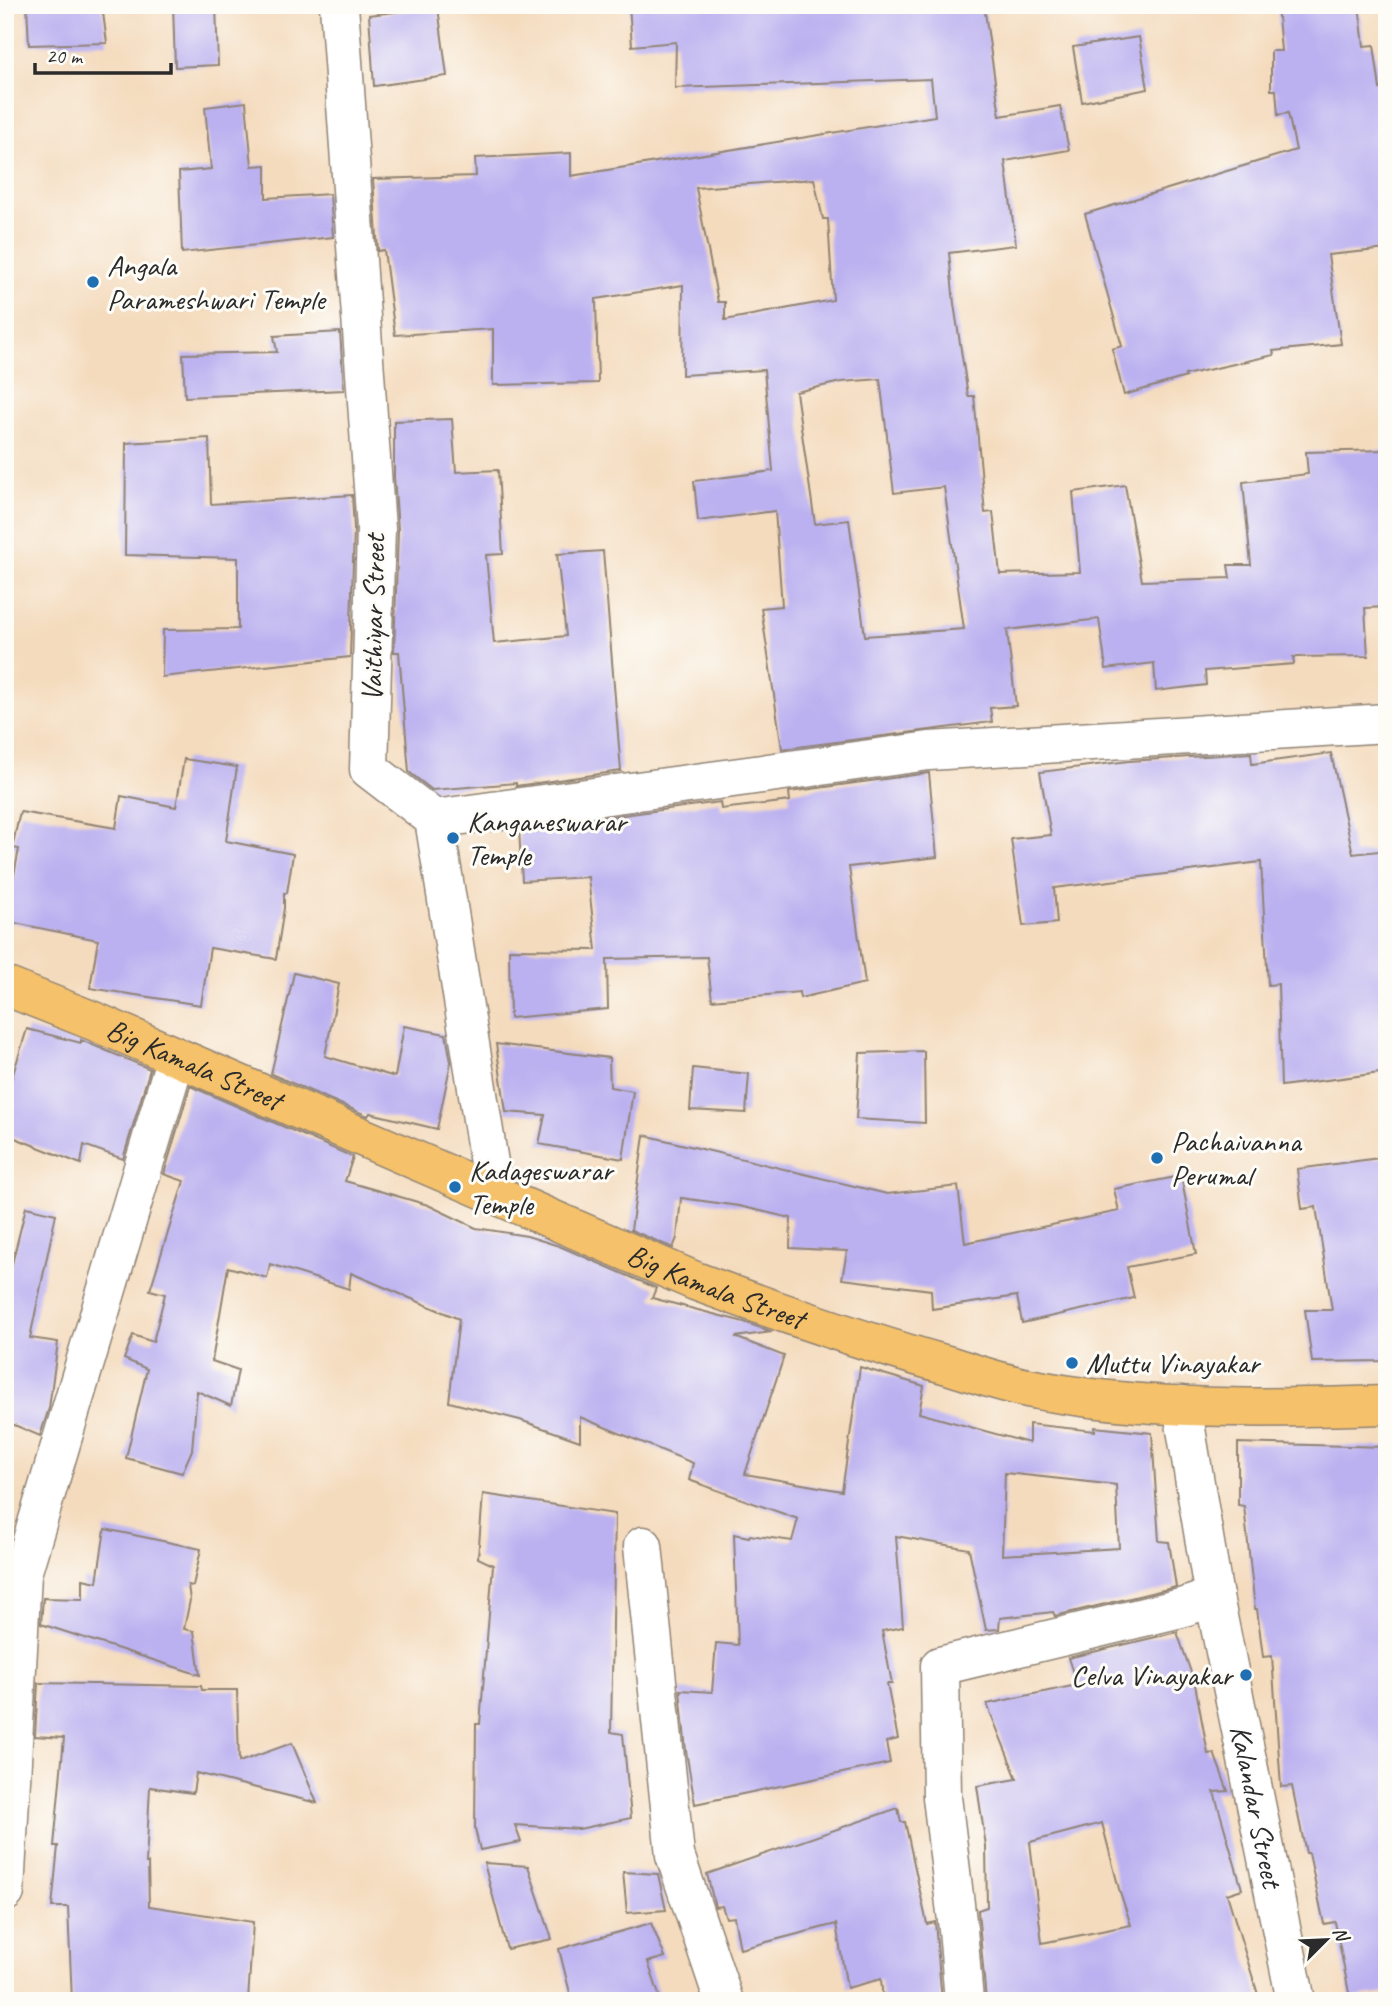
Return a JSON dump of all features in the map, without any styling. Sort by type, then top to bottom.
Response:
[{"type":"main road","name":"Big Kamala Street","points":[[5,986],[96,1022],[695,1281],[795,1318],[922,1358],[1026,1387],[1125,1402],[1290,1408],[1387,1405]]},
{"type":"street","name":"Vaithiyar Street","points":[[339,5],[376,529],[369,769],[434,819]]},
{"type":"street","points":[[495,1194],[434,819],[929,751],[1387,723]]},
{"type":"street","points":[[5,1892],[22,1574],[176,1057]]},
{"type":"street","name":"Kalandar Street","points":[[1182,1405],[1214,1597],[1296,2001]]},
{"type":"street","points":[[643,1546],[675,1855],[724,2001]]},
{"type":"street","points":[[964,2001],[942,1797],[940,1666],[1181,1608],[1214,1597]]},
{"type":"building","points":[[27,5],[102,5],[107,43],[29,45]]},
{"type":"building","points":[[173,5],[216,5],[218,65],[175,67]]},
{"type":"building","points":[[629,5],[894,5],[895,10],[943,5],[984,5],[1000,116],[1060,106],[1069,150],[1005,161],[1016,245],[949,253],[968,396],[974,396],[985,513],[993,512],[1000,574],[1080,572],[1073,492],[1125,485],[1142,581],[1230,578],[1228,565],[1251,565],[1243,482],[1308,474],[1306,452],[1387,450],[1387,607],[1365,608],[1368,656],[1293,657],[1294,664],[1205,671],[1206,685],[1156,691],[1154,663],[1106,669],[1099,619],[1007,630],[1016,706],[990,708],[992,722],[782,749],[761,608],[782,606],[775,511],[698,521],[694,481],[773,471],[764,370],[682,375],[683,285],[596,299],[598,383],[493,385],[493,329],[395,335],[384,250],[378,251],[373,179],[476,176],[475,158],[571,153],[571,176],[935,116],[931,79],[675,88],[676,42],[632,46]],"holes":[[[814,179],[823,219],[828,219],[833,300],[725,320],[725,302],[718,302],[696,188]],[[880,379],[894,493],[944,487],[964,629],[865,636],[849,520],[815,524],[796,392],[841,382]]]},
{"type":"building","points":[[1277,5],[1359,5],[1364,46],[1374,45],[1380,89],[1387,88],[1387,249],[1328,255],[1341,344],[1273,351],[1274,355],[1185,375],[1186,377],[1124,395],[1112,349],[1122,346],[1085,214],[1296,150],[1288,113],[1278,115],[1276,90],[1271,90],[1271,51],[1281,51]]},
{"type":"building","points":[[438,7],[447,76],[374,86],[369,15]]},
{"type":"building","points":[[1139,37],[1148,89],[1082,102],[1073,47]]},
{"type":"building","points":[[246,102],[252,166],[266,165],[266,198],[330,194],[333,237],[182,253],[179,172],[211,169],[205,107]]},
{"type":"building","points":[[340,332],[344,390],[185,397],[183,354],[277,352],[274,336]]},
{"type":"building","points":[[452,419],[456,472],[498,470],[503,554],[486,555],[494,643],[566,636],[557,554],[603,551],[621,771],[516,786],[516,783],[432,790],[409,772],[399,652],[394,652],[398,530],[394,421]]},
{"type":"building","points":[[209,438],[211,504],[352,495],[354,529],[350,657],[162,677],[163,630],[238,629],[238,558],[125,555],[126,443]]},
{"type":"building","points":[[1251,753],[1252,764],[1331,753],[1353,854],[1387,850],[1387,1072],[1281,1086],[1278,984],[1268,985],[1261,862],[1054,888],[1057,923],[1023,926],[1011,839],[1051,835],[1040,772],[1129,761]]},
{"type":"building","points":[[184,759],[237,767],[226,841],[293,854],[287,893],[284,893],[276,959],[210,948],[201,1005],[90,988],[98,940],[5,921],[19,849],[12,848],[20,812],[116,828],[121,796],[176,807]]},
{"type":"building","points":[[929,773],[937,857],[849,867],[865,983],[800,998],[799,992],[712,1000],[707,957],[607,959],[608,1009],[510,1018],[509,949],[596,950],[588,877],[522,881],[519,829],[720,802],[721,809],[790,801],[789,792]]},
{"type":"building","points":[[294,973],[339,984],[325,1056],[395,1077],[404,1026],[446,1034],[451,1062],[437,1129],[370,1113],[368,1116],[271,1074]]},
{"type":"building","points":[[27,1029],[81,1043],[81,1040],[150,1069],[123,1159],[84,1145],[81,1164],[5,1134],[5,1100]]},
{"type":"building","points":[[496,1044],[609,1058],[610,1087],[633,1091],[623,1159],[539,1144],[545,1115],[506,1112]]},
{"type":"building","points":[[924,1051],[925,1123],[856,1119],[860,1053]]},
{"type":"building","points":[[693,1068],[749,1074],[746,1113],[690,1110]]},
{"type":"building","points":[[190,1086],[353,1157],[345,1181],[428,1205],[476,1228],[527,1236],[559,1246],[656,1288],[652,1298],[772,1332],[735,1337],[784,1356],[745,1474],[842,1491],[860,1367],[924,1386],[919,1413],[1029,1443],[1029,1424],[1095,1431],[1095,1427],[1152,1433],[1159,1541],[1169,1542],[1176,1587],[1055,1616],[1053,1612],[1000,1618],[999,1629],[986,1630],[969,1549],[896,1536],[903,1627],[882,1631],[892,1684],[887,1684],[898,1739],[886,1742],[890,1763],[695,1804],[680,1690],[712,1692],[716,1643],[738,1645],[734,1534],[792,1541],[798,1519],[689,1480],[693,1463],[580,1417],[580,1441],[520,1420],[449,1402],[459,1319],[351,1273],[349,1289],[270,1264],[267,1278],[228,1267],[212,1361],[238,1370],[231,1406],[197,1391],[192,1450],[182,1473],[126,1458],[147,1369],[124,1359],[133,1335],[153,1342],[165,1294],[150,1290],[184,1181],[164,1174]],"holes":[[[1005,1473],[1116,1485],[1119,1548],[1002,1555]]]},
{"type":"building","points":[[644,1135],[887,1194],[958,1186],[965,1243],[1119,1211],[1114,1189],[1181,1176],[1196,1254],[1127,1267],[1134,1298],[1022,1323],[1017,1296],[932,1309],[931,1290],[842,1279],[847,1251],[790,1248],[791,1218],[739,1206],[681,1198],[677,1238],[673,1248],[631,1230]]},
{"type":"building","points":[[1387,1157],[1387,1283],[1380,1284],[1387,1329],[1387,1361],[1312,1362],[1305,1310],[1332,1310],[1316,1207],[1302,1209],[1297,1169]]},
{"type":"building","points":[[26,1207],[56,1214],[30,1338],[58,1342],[49,1408],[40,1436],[5,1421],[5,1292]]},
{"type":"building","points":[[1238,1443],[1387,1447],[1387,1993],[1350,1998],[1335,1922],[1324,1924],[1292,1786],[1281,1787],[1272,1656],[1263,1657],[1244,1506],[1238,1505]]},
{"type":"building","points":[[483,1494],[615,1514],[611,1732],[623,1734],[631,1818],[579,1829],[515,1825],[521,1842],[480,1850],[475,1829],[476,1724],[480,1724],[493,1565],[478,1558]]},
{"type":"building","points":[[105,1529],[201,1549],[193,1586],[188,1585],[190,1600],[184,1629],[194,1631],[200,1675],[41,1624],[43,1598],[83,1599],[83,1579],[97,1582]]},
{"type":"building","points":[[1177,1632],[1195,1684],[1208,1754],[1214,1753],[1228,1791],[1214,1792],[1242,1889],[1227,1894],[1260,2001],[986,2001],[978,1910],[987,1907],[986,1846],[977,1786],[1017,1779],[987,1704],[1077,1685],[1068,1658]],"holes":[[[1102,1823],[1131,1925],[1042,1943],[1030,1842]]]},
{"type":"building","points":[[38,1683],[201,1686],[202,1690],[237,1690],[239,1762],[292,1743],[317,1803],[196,1773],[193,1793],[150,1787],[146,1863],[149,1906],[253,1922],[248,2001],[72,2001],[68,1907],[52,1907],[58,1846],[54,1846],[64,1738],[35,1736]]},
{"type":"building","points":[[898,1808],[901,1822],[905,1822],[927,1924],[935,1922],[942,2001],[883,2001],[881,1979],[847,1988],[836,1924],[740,1949],[734,1917],[726,1918],[722,1906],[715,1907],[707,1874]]},
{"type":"building","points":[[484,1863],[528,1866],[552,1939],[507,1949]]},
{"type":"building","points":[[623,1872],[658,1874],[666,1910],[627,1913]]},
{"type":"building","points":[[651,1923],[665,1957],[648,1962],[661,2001],[572,2001],[559,1949]]},
{"type":"place","name":"Angala Parameshwari Temple","points":[[93,282]]},
{"type":"place","name":"Kanganeswarar Temple","points":[[453,838]]},
{"type":"place","name":"Pachaivanna Perumal","points":[[1157,1158]]},
{"type":"place","name":"Kadageswarar Temple","points":[[455,1187]]},
{"type":"place","name":"Muttu Vinayakar","points":[[1072,1363]]},
{"type":"place","name":"Celva Vinayakar","points":[[1246,1675]]}]
